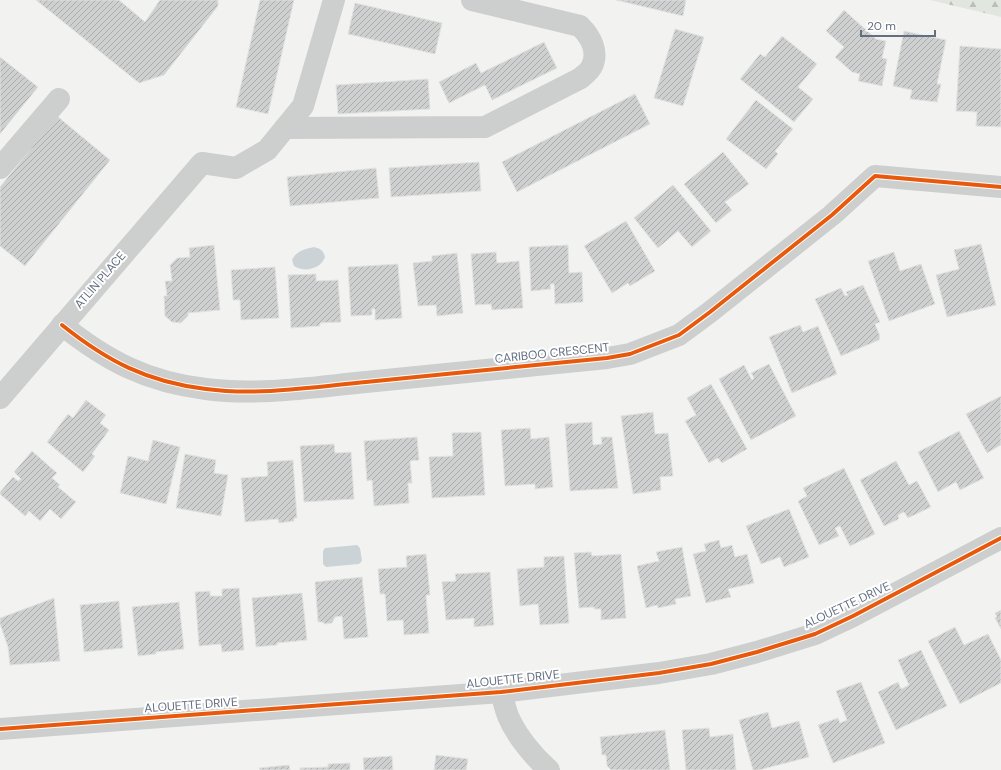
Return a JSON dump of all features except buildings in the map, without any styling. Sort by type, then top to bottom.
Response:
[{"type":"street","points":[[285,128],[304,106],[334,0]]},
{"type":"street","points":[[285,128],[485,127],[581,78],[592,67],[594,48],[589,35],[580,26],[472,0]]},
{"type":"street","points":[[0,168],[59,99]]},
{"type":"street","name":"ATLIN PLACE","points":[[0,398],[202,163],[236,168],[267,150],[285,128]]},
{"type":"street","name":"CARIBOO CRESCENT","points":[[62,325],[94,350],[122,366],[147,376],[206,389],[236,391],[305,388],[607,358],[630,354],[679,334],[710,312],[832,215],[875,176],[1001,187]]},
{"type":"street","name":"ALOUETTE DRIVE","points":[[0,729],[501,692],[659,673],[711,664],[757,652],[815,634],[847,619],[1001,538]]},
{"type":"street","points":[[501,692],[508,715],[515,729],[530,750],[549,770]]},
{"type":"green space","points":[[930,0],[1001,0],[1001,17]]},
{"type":"shaded area","points":[[314,247],[321,250],[325,257],[320,264],[312,269],[302,269],[294,266],[292,260],[298,252]]},
{"type":"shaded area","points":[[357,545],[360,548],[362,561],[359,564],[326,567],[323,564],[323,551],[325,548]]},
{"type":"cycle path","points":[[62,325],[95,349],[129,368],[146,375],[185,386],[226,391],[246,392],[306,388],[607,358],[630,354],[679,335],[832,215],[875,176],[1001,187]]},
{"type":"cycle path","points":[[0,729],[501,692],[659,673],[711,664],[757,652],[815,634],[853,616],[1001,538]]}]
